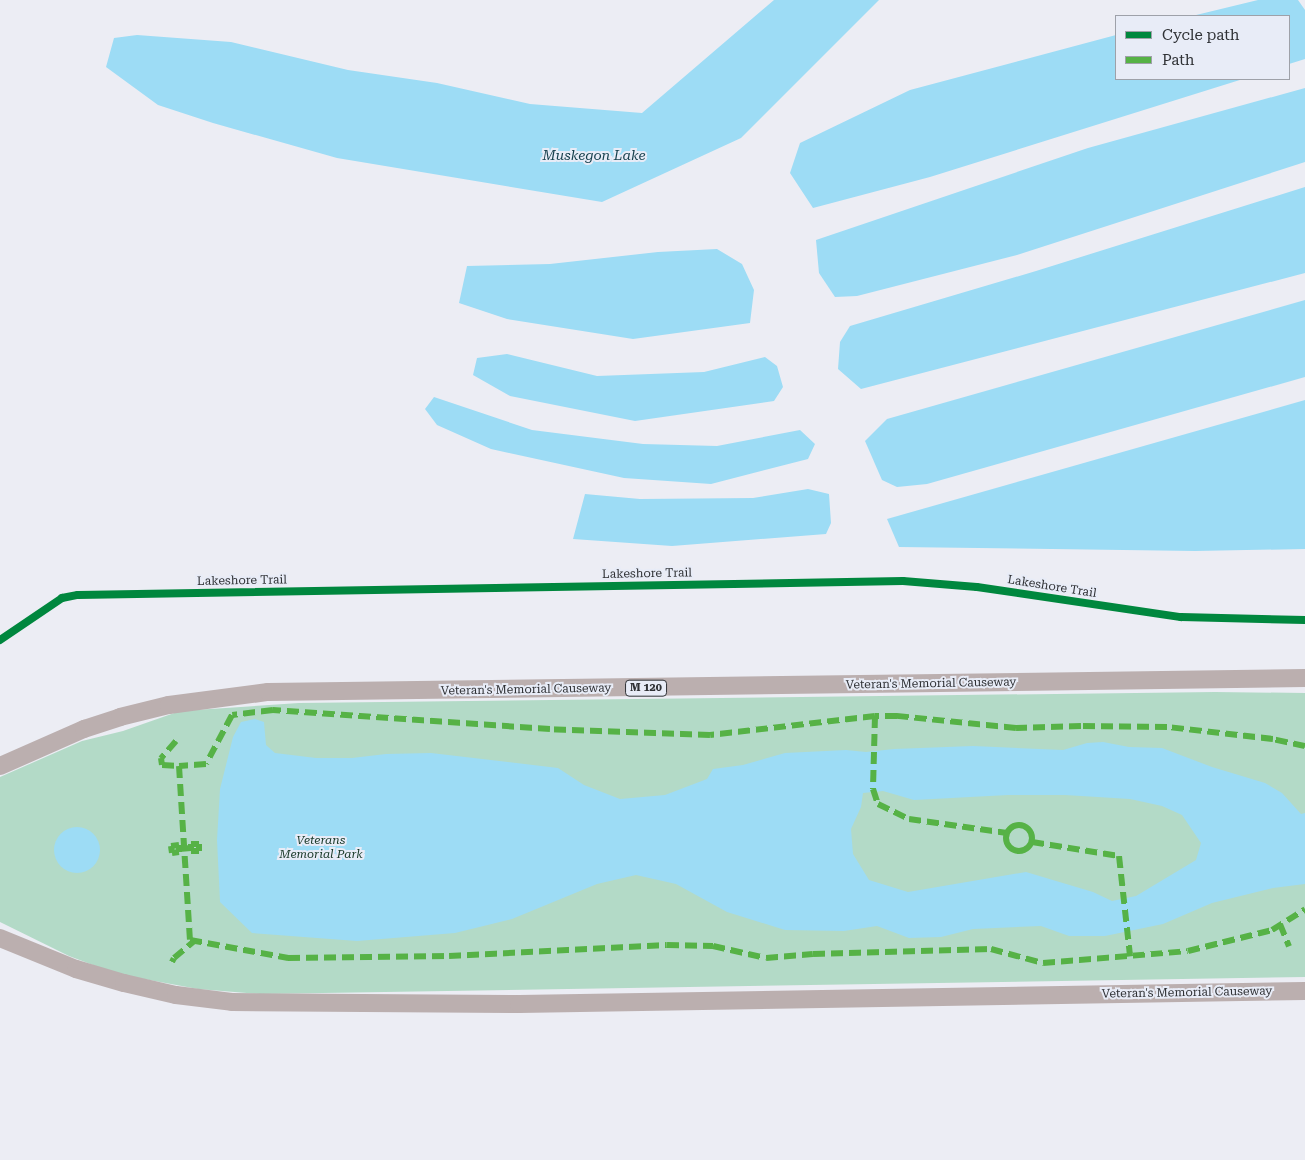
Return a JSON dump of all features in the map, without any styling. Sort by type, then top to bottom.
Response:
[{"type":"main road","name":"Veteran's Memorial Causeway","points":[[0,766],[84,729],[120,717],[169,706],[268,692],[1305,678]]},
{"type":"main road","name":"Veteran's Memorial Causeway","points":[[0,938],[76,969],[124,984],[176,995],[232,1002],[520,1004],[1305,992]]},
{"type":"green space","name":"Veterans Memorial Park","points":[[1215,692],[1305,693],[1305,977],[260,994],[198,989],[117,974],[69,956],[0,922],[0,777],[82,741],[123,731],[180,711],[299,703]]},
{"type":"water","name":"Muskegon Lake","points":[[774,0],[879,0],[741,138],[602,202],[337,158],[213,123],[158,105],[106,67],[114,38],[137,35],[231,42],[348,70],[437,83],[530,104],[642,113]]},
{"type":"water","points":[[1258,0],[1298,0],[1305,10],[1305,59],[1290,64],[1290,15],[1196,15]]},
{"type":"water","points":[[1115,35],[1115,80],[1240,80],[930,177],[813,208],[790,173],[800,143],[910,90]]},
{"type":"water","points":[[1305,88],[1305,162],[1017,255],[857,296],[835,297],[819,273],[816,240],[1088,148]]},
{"type":"water","points":[[1305,187],[1305,273],[861,389],[838,369],[840,342],[850,326],[1036,271]]},
{"type":"water","points":[[717,249],[742,264],[754,290],[750,323],[633,339],[507,319],[459,303],[467,266],[550,264],[658,252]]},
{"type":"water","points":[[1305,300],[1305,377],[927,484],[897,487],[882,480],[865,441],[887,419]]},
{"type":"water","points":[[507,354],[597,376],[704,372],[765,357],[777,366],[783,387],[774,401],[635,421],[510,396],[473,375],[477,358]]},
{"type":"water","points":[[434,397],[532,430],[643,444],[717,446],[800,430],[815,444],[808,459],[711,484],[624,478],[491,449],[437,425],[425,409]]},
{"type":"water","points":[[1305,400],[1305,549],[1195,551],[899,547],[887,519]]},
{"type":"water","points":[[808,489],[829,494],[831,523],[826,534],[672,546],[573,539],[585,494],[640,499],[753,498]]},
{"type":"water","points":[[255,719],[264,722],[266,745],[275,753],[316,758],[352,758],[386,754],[431,753],[558,768],[584,785],[620,799],[665,795],[707,779],[713,769],[743,765],[785,753],[846,750],[866,752],[973,746],[1063,750],[1087,743],[1103,742],[1129,747],[1162,748],[1212,767],[1265,783],[1282,793],[1301,814],[1305,813],[1305,884],[1273,888],[1212,903],[1163,924],[1105,936],[1069,936],[1041,926],[973,929],[941,937],[909,938],[877,926],[844,931],[785,930],[727,912],[676,884],[636,875],[597,884],[512,919],[455,933],[357,941],[252,933],[220,902],[217,840],[220,789],[233,737],[241,722]],"holes":[[[883,791],[914,800],[1008,795],[1065,795],[1130,799],[1162,806],[1182,815],[1201,843],[1196,860],[1136,896],[1112,901],[1093,892],[1026,872],[908,892],[869,880],[853,854],[851,829],[861,807],[863,793]]]},
{"type":"water","points":[[73,827],[81,827],[90,831],[96,837],[100,850],[96,863],[90,869],[81,873],[73,873],[64,869],[58,863],[54,854],[54,846],[58,837],[64,831]]},
{"type":"marked path","points":[[1305,746],[1273,739],[1167,727],[1081,726],[1016,728],[897,716],[875,716],[710,735],[550,729],[273,710],[232,715],[206,764],[179,766],[190,940],[288,958],[449,956],[667,945],[713,946],[766,958],[813,954],[991,949],[1043,963],[1188,951],[1272,930],[1305,909]]},
{"type":"marked path","points":[[875,716],[873,789],[878,804],[909,819],[1007,833]]},
{"type":"marked path","points":[[176,741],[161,758],[162,765],[179,766]]},
{"type":"marked path","points":[[1019,825],[1028,829],[1032,838],[1028,847],[1019,851],[1010,847],[1006,838],[1010,829],[1019,825]]},
{"type":"marked path","points":[[1032,842],[1119,856],[1130,956]]},
{"type":"marked path","points":[[179,849],[179,845],[171,846],[172,853],[179,852],[179,849],[191,848],[191,851],[199,851],[199,844],[191,844],[191,848]]},
{"type":"marked path","points":[[1280,924],[1289,946]]},
{"type":"marked path","points":[[172,962],[174,958],[194,941]]},
{"type":"cycle path","name":"Lakeshore Trail","points":[[0,640],[62,598],[78,595],[903,581],[977,587],[1181,617],[1305,620]]}]
